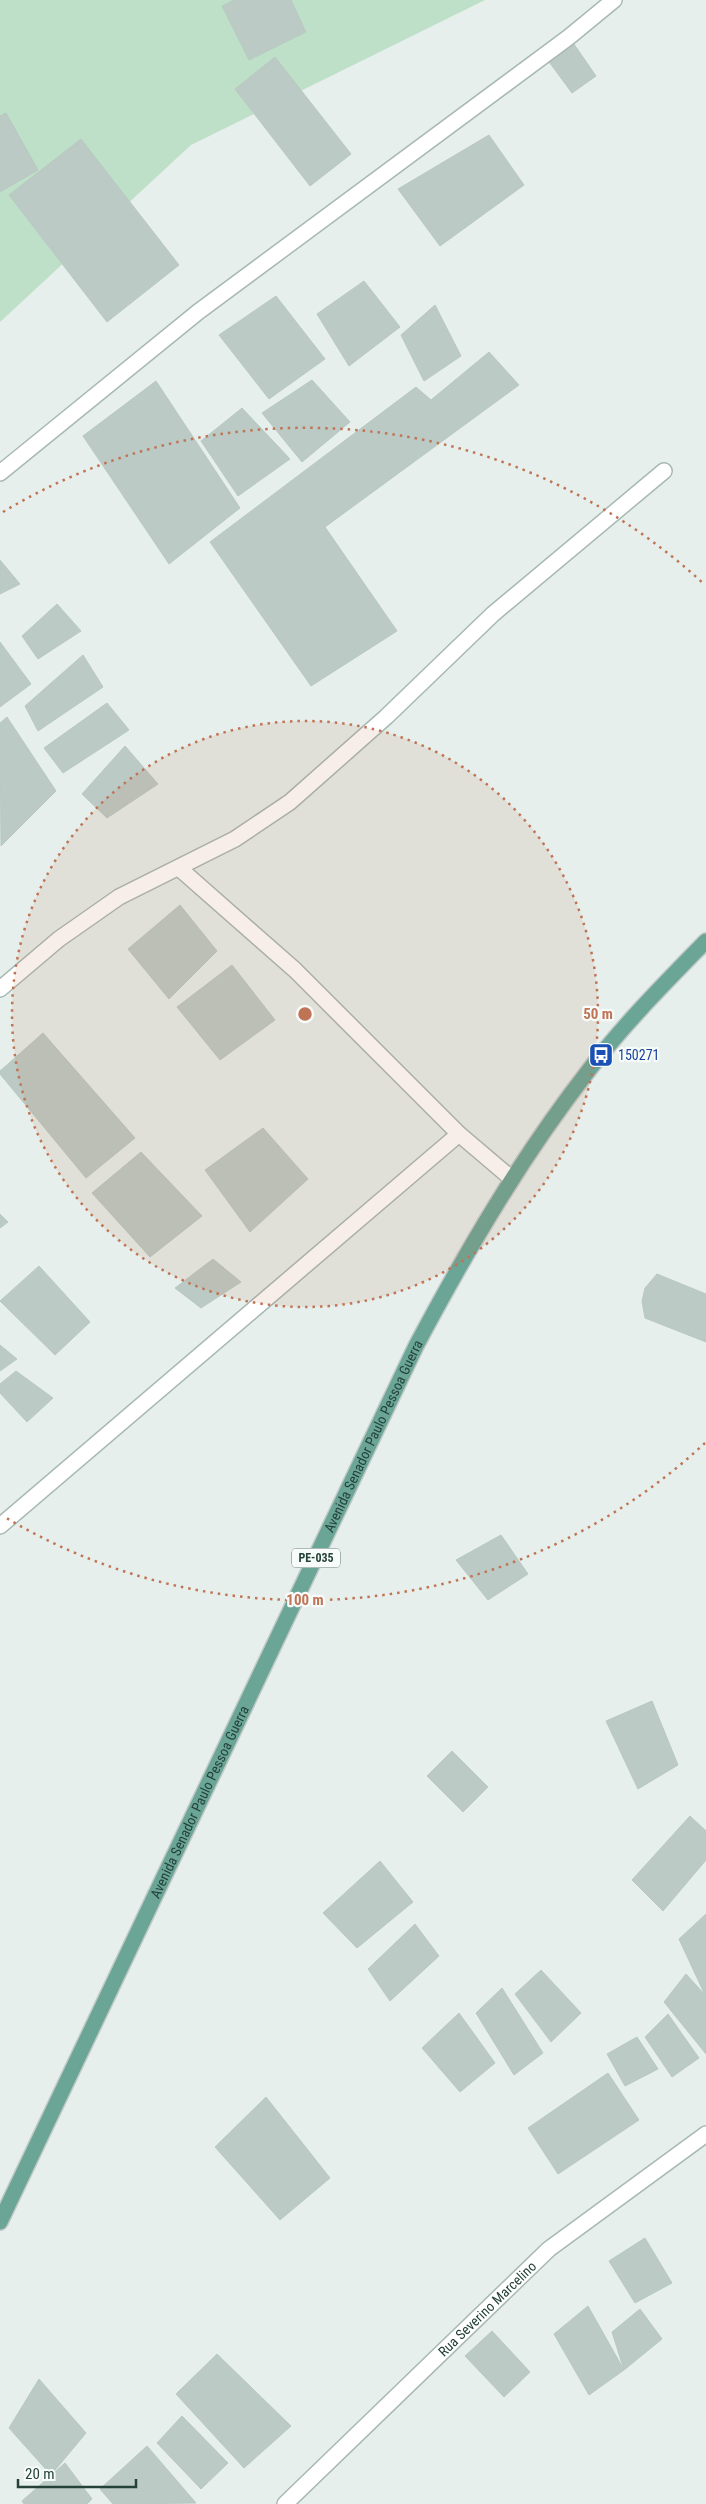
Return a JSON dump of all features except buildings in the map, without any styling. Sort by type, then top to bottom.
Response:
[{"type":"main road","name":"Avenida Senador Paulo Pessoa Guerra","points":[[0,2222],[416,1346],[455,1272],[512,1179],[589,1069],[706,941]]},
{"type":"street","points":[[0,473],[198,312],[569,37],[614,0]]},
{"type":"street","points":[[0,989],[59,939],[119,898],[235,839],[290,802],[386,717],[493,614],[664,471]]},
{"type":"street","points":[[179,868],[295,970],[460,1134],[512,1179]]},
{"type":"street","points":[[0,1526],[460,1134]]},
{"type":"street","name":"Rua Severino Marcelino","points":[[285,2504],[549,2249],[706,2134]]},
{"type":"green space","points":[[0,0],[485,0],[191,145],[0,322]]},
{"type":"place","name":"150271","points":[[601,1055]]}]
